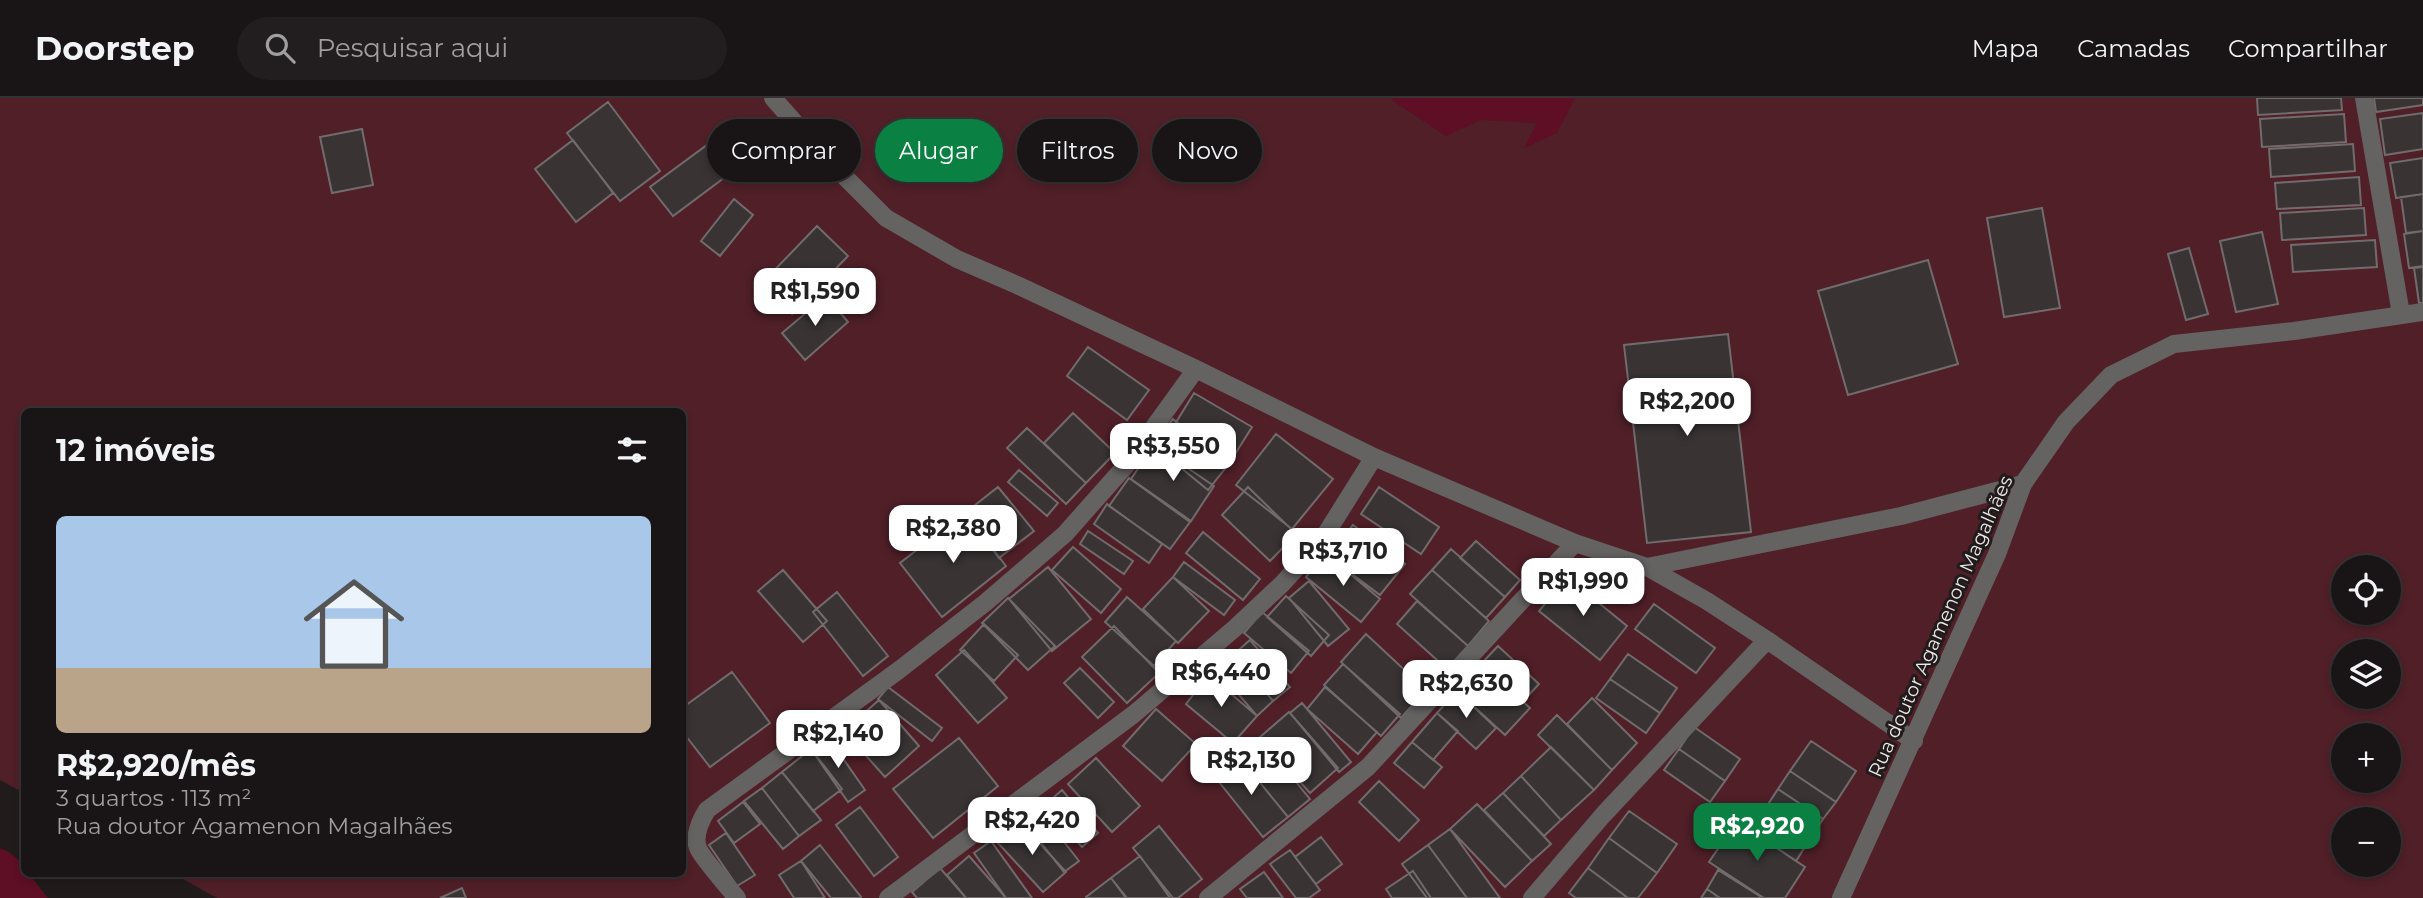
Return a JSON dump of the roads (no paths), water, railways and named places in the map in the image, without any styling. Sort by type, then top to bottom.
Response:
[{"type":"street","points":[[773,98],[824,156],[886,218],[957,259],[1196,369],[1374,457],[1575,543],[1647,567],[1707,601],[1767,640],[1914,741]]},
{"type":"street","points":[[2364,98],[2401,314]]},
{"type":"street","name":"Rua doutor Agamenon Magalhães","points":[[1841,898],[1997,554],[2023,484],[2066,422],[2111,374],[2174,344],[2294,331],[2423,312]]},
{"type":"street","points":[[737,898],[698,848],[700,822],[707,810],[899,670],[985,603],[1065,534],[1128,463],[1196,369]]},
{"type":"street","points":[[888,898],[1134,714],[1235,628],[1282,584],[1322,540],[1374,457]]},
{"type":"street","points":[[1647,567],[1901,516],[2023,484]]},
{"type":"street","points":[[1208,898],[1368,767],[1575,543]]},
{"type":"street","points":[[1532,898],[1603,815],[1767,640]]}]
